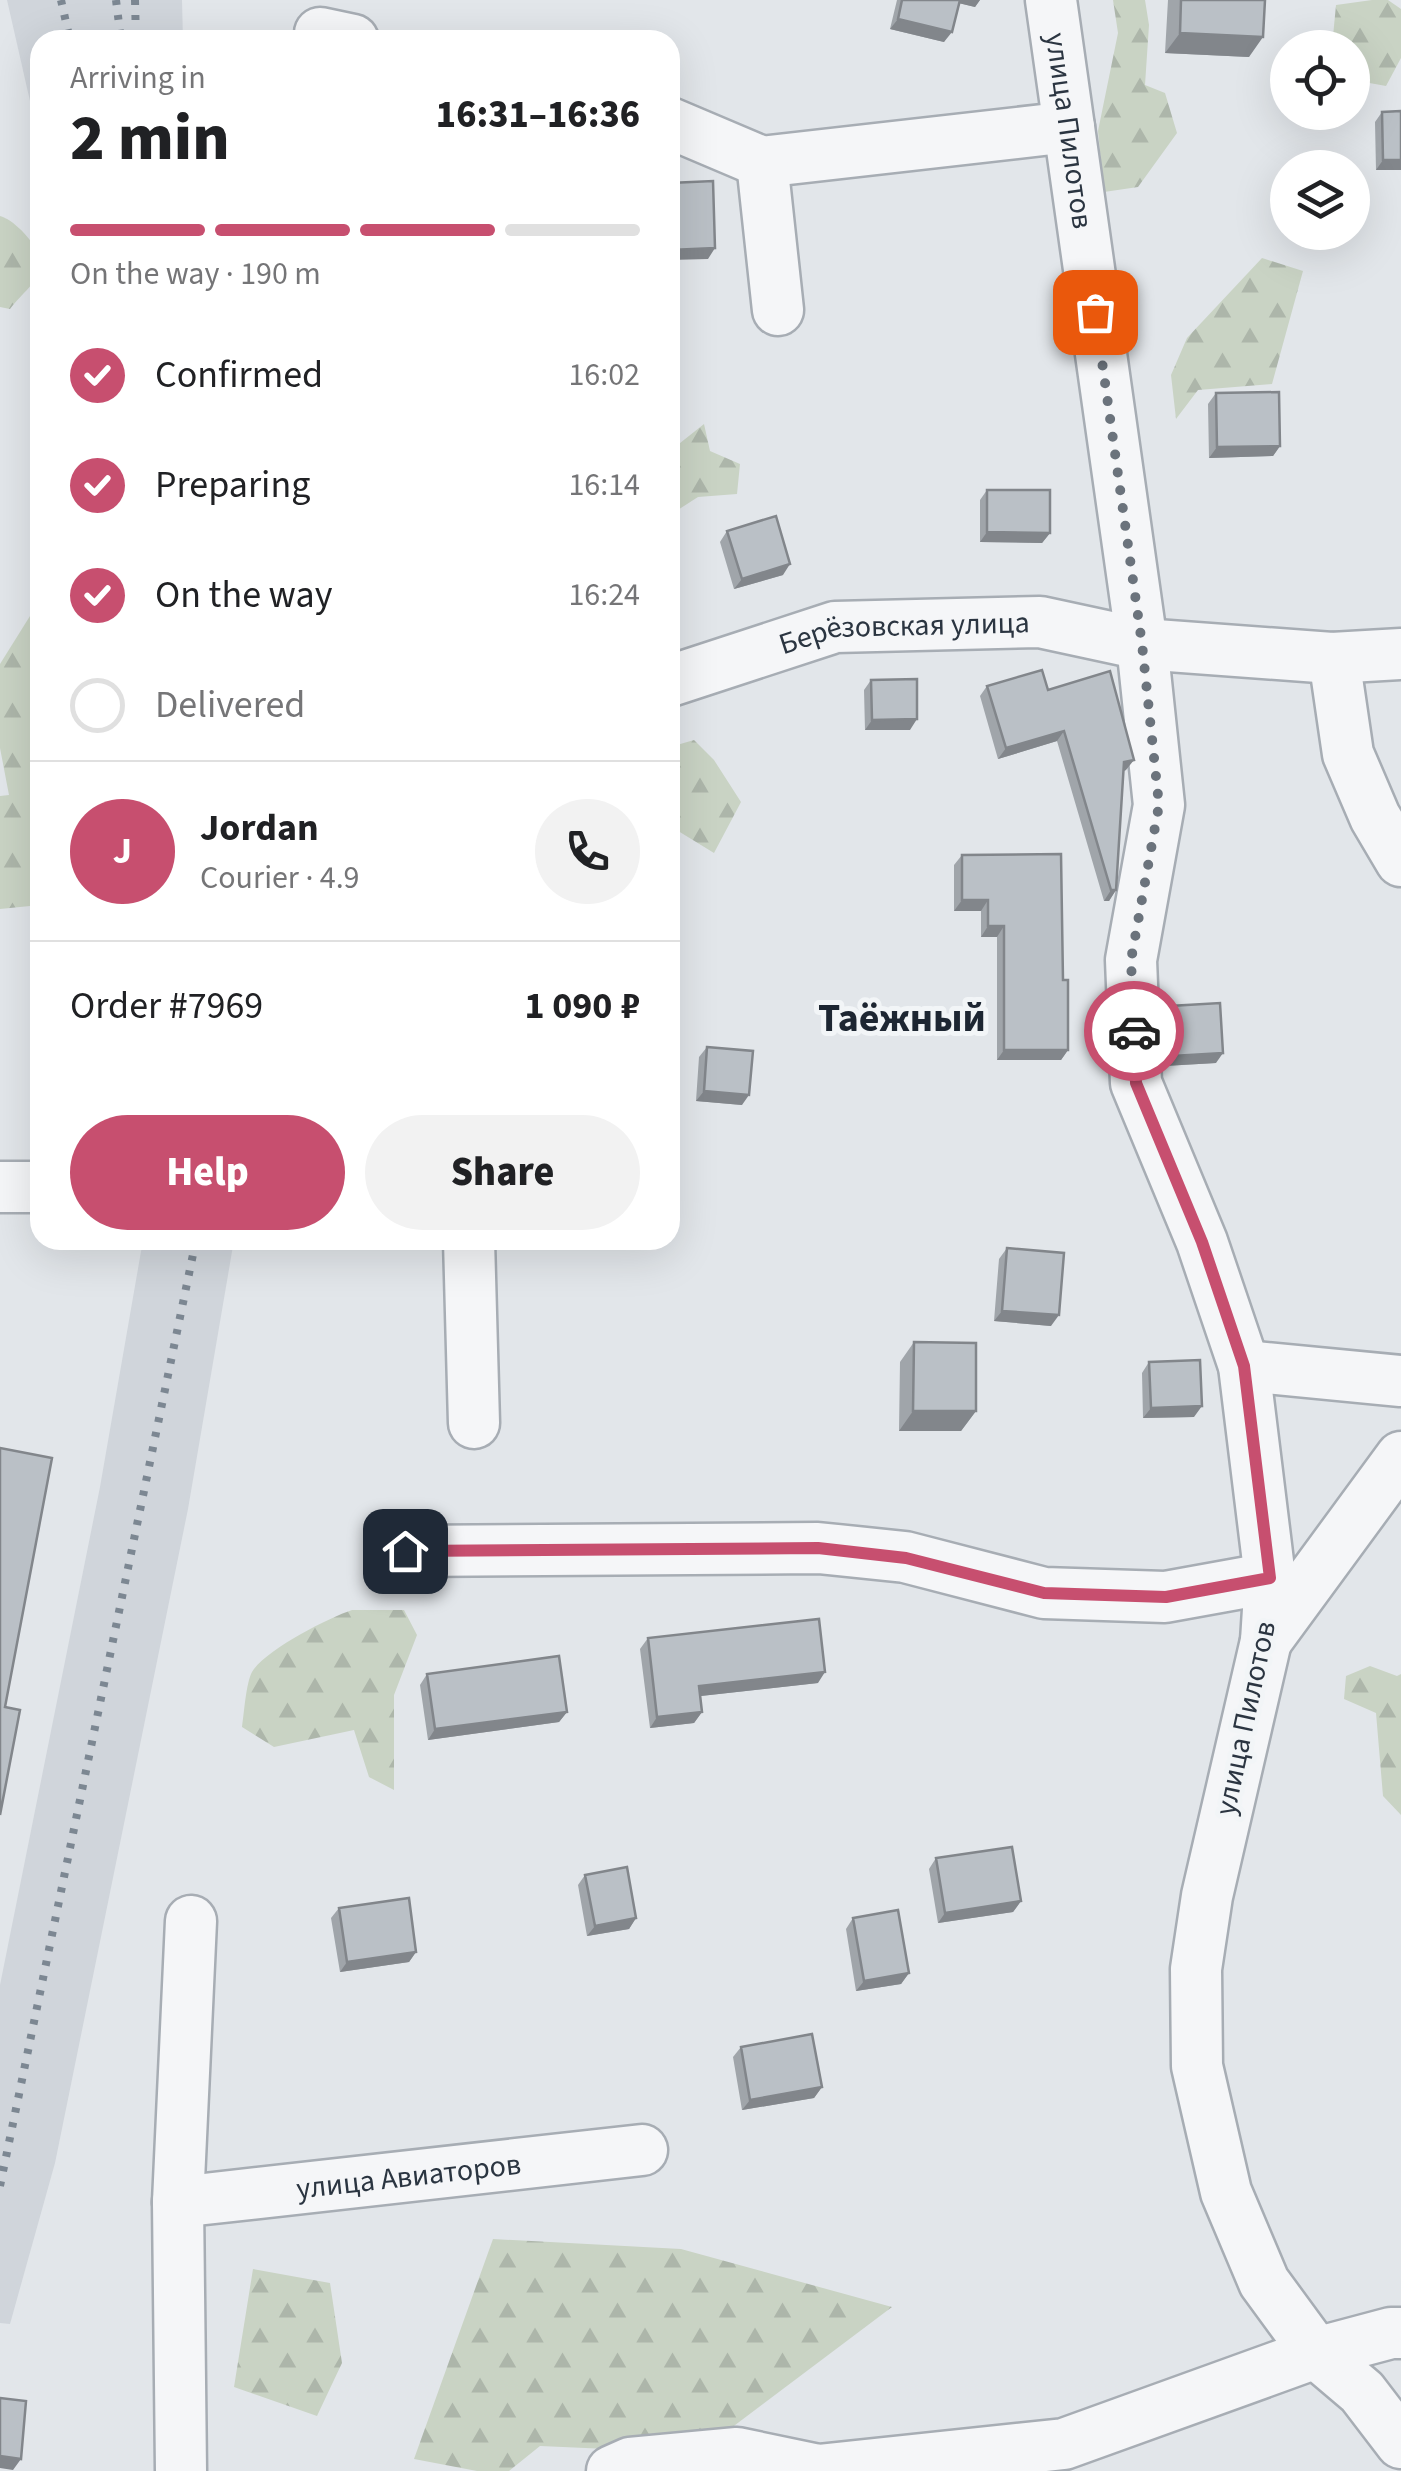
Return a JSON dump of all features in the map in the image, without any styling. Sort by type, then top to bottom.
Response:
[{"type":"street","name":"улица Пилотов","points":[[1051,0],[1142,644],[1159,805],[1131,960],[1136,1083],[1202,1242],[1244,1366],[1270,1578],[1266,1642],[1207,1896],[1196,1969],[1197,2066],[1226,2192],[1264,2282],[1316,2353],[1362,2392],[1401,2444]]},
{"type":"street","points":[[680,128],[762,162],[1069,128]]},
{"type":"street","points":[[762,162],[778,310]]},
{"type":"street","name":"Берёзовская улица","points":[[680,678],[834,628],[1040,622],[1142,644],[1334,658],[1401,654]]},
{"type":"street","points":[[1334,658],[1348,754],[1375,817],[1401,861]]},
{"type":"street","points":[[0,1187],[30,1186]]},
{"type":"street","points":[[468,1250],[474,1423]]},
{"type":"street","points":[[1244,1366],[1401,1381]]},
{"type":"street","points":[[1266,1642],[1401,1457]]},
{"type":"street","points":[[405,1551],[818,1548],[906,1558],[1044,1593],[1148,1597],[1270,1578]]},
{"type":"street","points":[[181,2471],[178,2202],[191,1921]]},
{"type":"street","name":"улица Авиаторов","points":[[178,2202],[642,2150]]},
{"type":"street","points":[[612,2471],[630,2464],[736,2453],[818,2470],[1064,2444],[1316,2353],[1391,2332],[1401,2333]]},
{"type":"shaded area","points":[[7,0],[182,0],[183,30],[30,30],[30,101]]},
{"type":"shaded area","points":[[141,1250],[232,1250],[188,1509],[55,2163],[10,2324],[0,2323],[0,1985],[100,1487]]},
{"type":"green space","points":[[1113,0],[1145,0],[1149,25],[1145,85],[1165,93],[1177,133],[1138,187],[1104,192],[1098,131],[1118,33]]},
{"type":"green space","points":[[1388,0],[1401,9],[1401,58],[1386,86],[1370,83],[1370,30],[1334,30],[1336,5]]},
{"type":"green space","points":[[0,216],[30,241],[30,286],[10,309],[0,307]]},
{"type":"green space","points":[[1262,258],[1303,271],[1272,384],[1198,390],[1176,419],[1171,375],[1187,338]]},
{"type":"green space","points":[[704,424],[710,451],[740,464],[737,494],[698,497],[680,509],[680,443]]},
{"type":"green space","points":[[30,616],[30,906],[0,909],[0,796],[9,795],[0,748],[0,664]]},
{"type":"green space","points":[[694,740],[714,760],[741,802],[714,853],[680,832],[680,744]]},
{"type":"green space","points":[[352,1610],[404,1610],[417,1635],[394,1695],[394,1790],[369,1777],[354,1730],[274,1747],[242,1727],[248,1683],[259,1663],[298,1636]]},
{"type":"green space","points":[[1370,1666],[1401,1674],[1401,1815],[1383,1796],[1376,1713],[1344,1699],[1346,1676]]},
{"type":"green space","points":[[493,2239],[681,2249],[892,2307],[698,2453],[540,2446],[509,2471],[477,2471],[414,2459]]},
{"type":"green space","points":[[253,2269],[330,2283],[342,2363],[317,2416],[234,2387]]},
{"type":"building","points":[[902,0],[960,0],[952,32],[898,19]]},
{"type":"building","points":[[1181,0],[1265,0],[1263,37],[1180,33]]},
{"type":"building","points":[[1401,111],[1401,160],[1383,160],[1382,112]]},
{"type":"building","points":[[713,181],[715,248],[680,250],[680,183]]},
{"type":"building","points":[[1279,392],[1280,446],[1217,447],[1216,393]]},
{"type":"building","points":[[987,490],[1050,490],[1050,533],[987,532]]},
{"type":"building","points":[[776,516],[790,564],[742,579],[727,531]]},
{"type":"building","points":[[1042,670],[1048,690],[1110,671],[1134,760],[1124,762],[1116,890],[1111,890],[1064,731],[1006,748],[987,686]]},
{"type":"building","points":[[917,679],[917,719],[872,720],[871,680]]},
{"type":"building","points":[[1061,854],[1068,1050],[1004,1050],[1004,926],[988,926],[988,900],[962,900],[962,855]]},
{"type":"building","points":[[1220,1003],[1223,1053],[1172,1056],[1170,1006]]},
{"type":"building","points":[[707,1047],[753,1051],[749,1095],[704,1091]]},
{"type":"building","points":[[1007,1248],[1064,1253],[1059,1315],[1002,1311]]},
{"type":"building","points":[[914,1342],[976,1343],[976,1411],[913,1411]]},
{"type":"building","points":[[1200,1360],[1202,1406],[1151,1408],[1149,1362]]},
{"type":"building","points":[[0,1448],[52,1458],[5,1707],[20,1710],[0,1815]]},
{"type":"building","points":[[819,1619],[825,1672],[699,1686],[702,1712],[657,1717],[648,1638]]},
{"type":"building","points":[[559,1656],[567,1712],[435,1729],[427,1674]]},
{"type":"building","points":[[1012,1847],[1021,1901],[945,1913],[936,1858]]},
{"type":"building","points":[[627,1867],[636,1918],[595,1926],[585,1875]]},
{"type":"building","points":[[409,1898],[416,1952],[347,1962],[339,1908]]},
{"type":"building","points":[[898,1910],[909,1973],[864,1981],[853,1918]]},
{"type":"building","points":[[812,2034],[822,2087],[750,2100],[741,2047]]},
{"type":"building","points":[[0,2398],[26,2401],[21,2459],[0,2456]]},
{"type":"railway","points":[[61,0],[68,30]]},
{"type":"railway","points":[[116,0],[120,30]]},
{"type":"railway","points":[[135,0],[136,30]]},
{"type":"railway","points":[[0,2186],[194,1250]]},
{"type":"way so far","points":[[1095,312],[1142,644],[1159,805],[1131,960],[1134,1031]]},
{"type":"district","name":"Таёжный","points":[[902,1017]]},
{"type":"route","points":[[405,1551],[818,1548],[906,1558],[1044,1593],[1166,1597],[1270,1578],[1244,1366],[1202,1242],[1136,1083],[1134,1031]]}]
